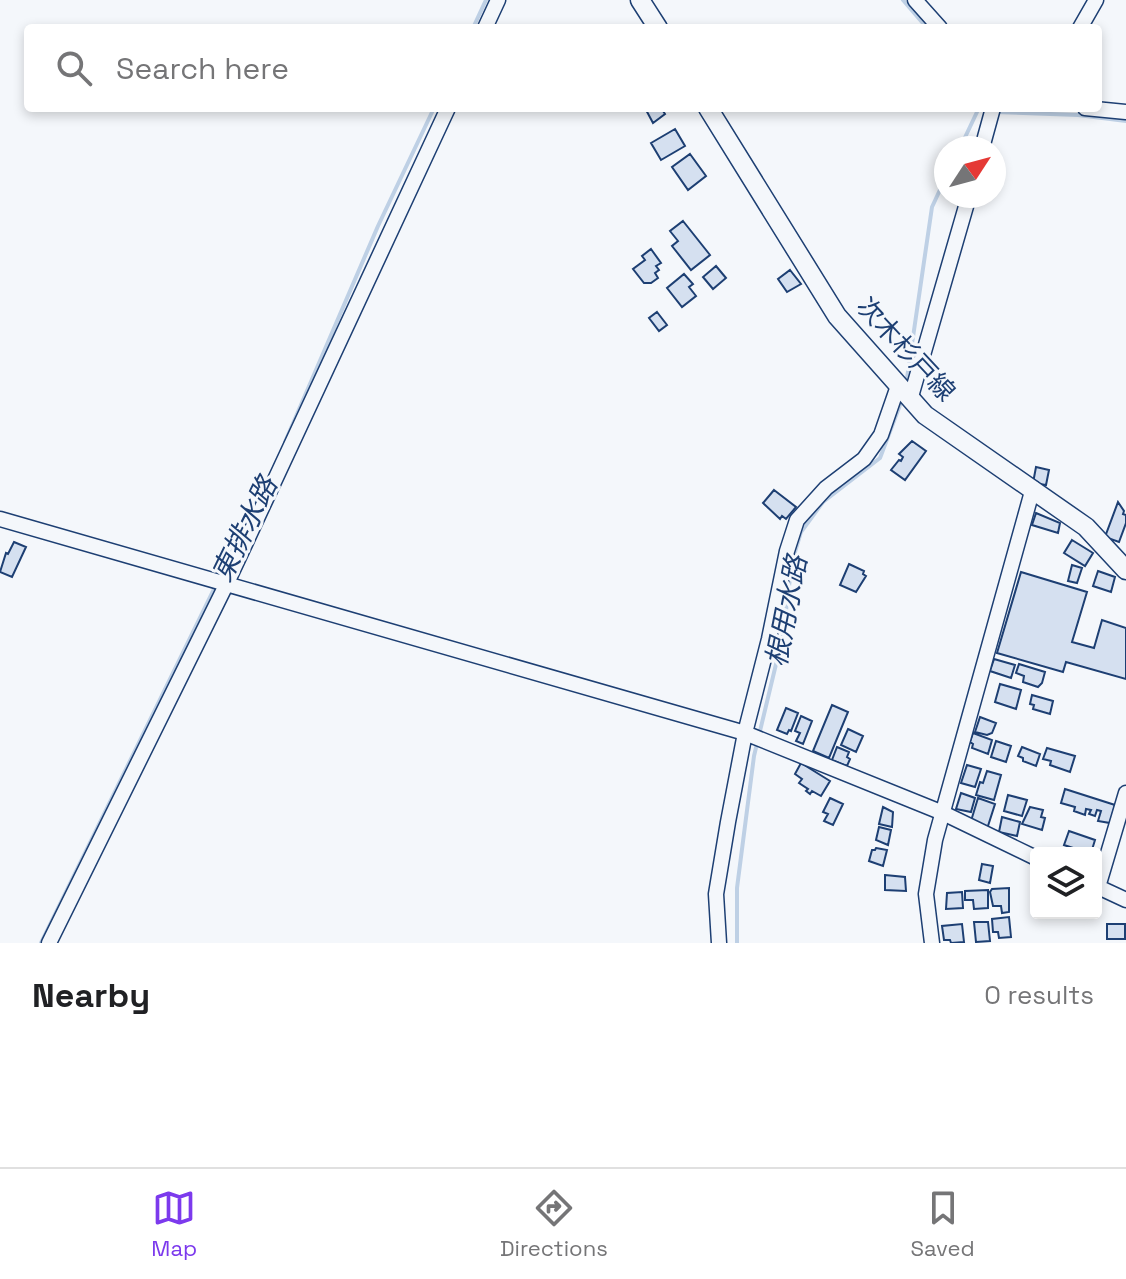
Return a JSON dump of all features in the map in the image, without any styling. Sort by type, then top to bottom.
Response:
[{"type":"main road","points":[[640,0],[655,24]]},
{"type":"main road","name":"次木杉戸線","points":[[710,112],[837,316],[904,393],[925,415],[1086,527],[1126,570]]},
{"type":"street","points":[[487,24],[498,0]]},
{"type":"street","points":[[915,0],[936,24]]},
{"type":"street","points":[[1082,24],[1096,0]]},
{"type":"street","points":[[1102,110],[1126,112]]},
{"type":"street","points":[[49,943],[226,585],[446,112]]},
{"type":"street","points":[[985,136],[992,112]]},
{"type":"street","points":[[719,943],[716,894],[745,733],[797,520],[826,488],[864,459],[904,393],[965,208]]},
{"type":"street","points":[[932,943],[926,894],[935,840],[1033,488]]},
{"type":"street","points":[[0,519],[745,733],[943,813],[1030,855]]},
{"type":"street","points":[[1102,870],[1126,793]]},
{"type":"street","points":[[1102,888],[1126,900]]},
{"type":"building","points":[[647,112],[664,112],[665,114],[653,123]]},
{"type":"building","points":[[675,129],[685,146],[661,160],[651,143]]},
{"type":"building","points":[[690,154],[706,176],[688,190],[672,167]]},
{"type":"building","points":[[683,221],[710,255],[691,270],[672,246],[678,241],[670,231]]},
{"type":"building","points":[[651,249],[661,263],[656,266],[658,278],[644,283],[633,269],[645,260],[642,256]]},
{"type":"building","points":[[716,266],[726,278],[713,289],[703,277]]},
{"type":"building","points":[[790,270],[801,284],[787,292],[778,279]]},
{"type":"building","points":[[684,274],[693,284],[689,287],[696,296],[682,307],[667,288]]},
{"type":"building","points":[[657,312],[667,325],[659,331],[649,318]]},
{"type":"building","points":[[912,441],[926,451],[905,480],[891,470],[903,457],[899,454]]},
{"type":"building","points":[[1036,467],[1049,470],[1046,485],[1033,483]]},
{"type":"building","points":[[774,490],[796,507],[786,519],[782,516],[780,519],[763,503]]},
{"type":"building","points":[[1118,502],[1126,515],[1119,542],[1105,537]]},
{"type":"building","points":[[1036,513],[1060,523],[1058,533],[1032,525]]},
{"type":"building","points":[[1072,540],[1093,553],[1085,566],[1064,553]]},
{"type":"building","points":[[14,542],[26,547],[12,577],[0,572],[6,553]]},
{"type":"building","points":[[849,564],[864,571],[866,576],[856,592],[840,585]]},
{"type":"building","points":[[1072,565],[1082,568],[1077,583],[1068,581]]},
{"type":"building","points":[[1098,571],[1115,577],[1111,592],[1093,586]]},
{"type":"building","points":[[1021,572],[1087,592],[1072,642],[1094,648],[1102,620],[1126,628],[1126,679],[1066,662],[1063,672],[997,653]]},
{"type":"building","points":[[994,659],[1015,665],[1011,678],[990,671]]},
{"type":"building","points":[[1019,664],[1045,672],[1038,687],[1023,682],[1024,676],[1016,673]]},
{"type":"building","points":[[1000,684],[1021,690],[1016,709],[995,702]]},
{"type":"building","points":[[1032,695],[1053,701],[1050,714],[1033,709],[1034,705],[1030,704]]},
{"type":"building","points":[[832,705],[848,712],[829,758],[813,751]]},
{"type":"building","points":[[786,708],[798,713],[787,734],[777,730]]},
{"type":"building","points":[[801,716],[812,721],[803,744],[796,741],[800,733],[795,731]]},
{"type":"building","points":[[980,717],[996,723],[992,733],[975,732]]},
{"type":"building","points":[[848,729],[863,736],[856,752],[841,745]]},
{"type":"building","points":[[973,733],[992,740],[988,754],[972,748]]},
{"type":"building","points":[[996,741],[1011,746],[1006,762],[991,757]]},
{"type":"building","points":[[837,747],[849,752],[847,766],[832,760]]},
{"type":"building","points":[[1022,747],[1040,754],[1036,766],[1018,756]]},
{"type":"building","points":[[1047,748],[1075,756],[1070,772],[1043,759]]},
{"type":"building","points":[[801,763],[830,781],[821,796],[812,791],[810,794],[799,783],[802,779],[795,774]]},
{"type":"building","points":[[967,765],[981,769],[975,787],[961,783]]},
{"type":"building","points":[[987,771],[1001,775],[994,800],[976,795]]},
{"type":"building","points":[[1065,789],[1115,805],[1110,823],[1098,821],[1101,811],[1097,810],[1095,816],[1086,809],[1085,815],[1074,811],[1075,807],[1061,803]]},
{"type":"building","points":[[961,793],[975,798],[971,812],[956,809]]},
{"type":"building","points":[[1008,795],[1027,800],[1022,816],[1004,811]]},
{"type":"building","points":[[830,798],[843,804],[833,825],[824,821],[828,814],[823,812]]},
{"type":"building","points":[[978,798],[995,804],[987,829],[971,821]]},
{"type":"building","points":[[883,807],[893,812],[892,827],[879,824]]},
{"type":"building","points":[[1030,807],[1043,810],[1042,830],[1022,824]]},
{"type":"building","points":[[1002,817],[1020,822],[1017,836],[999,832]]},
{"type":"building","points":[[879,827],[891,830],[888,845],[876,840]]},
{"type":"building","points":[[1069,831],[1095,840],[1093,847],[1064,845]]},
{"type":"building","points":[[872,850],[887,850],[883,866],[869,861]]},
{"type":"building","points":[[982,864],[993,866],[990,883],[979,880]]},
{"type":"building","points":[[885,875],[905,877],[906,891],[885,890]]},
{"type":"building","points":[[1009,888],[1009,912],[1002,913],[1001,906],[993,906],[990,892],[992,889]]},
{"type":"building","points":[[988,890],[988,908],[974,909],[973,900],[965,900],[965,891]]},
{"type":"building","points":[[962,892],[963,908],[946,909],[947,893]]},
{"type":"building","points":[[1009,917],[1011,937],[999,938],[998,932],[993,932],[992,919]]},
{"type":"building","points":[[974,922],[988,922],[990,941],[976,942]]},
{"type":"building","points":[[962,924],[964,942],[944,940],[942,926]]},
{"type":"building","points":[[1107,924],[1125,924],[1125,939],[1107,939]]},
{"type":"waterway","name":"東排水路","points":[[475,24],[486,0]]},
{"type":"waterway","name":"根用水路","points":[[903,0],[924,24]]},
{"type":"waterway","name":"東排水路","points":[[285,442],[378,226],[432,112]]},
{"type":"waterway","name":"根用水路","points":[[966,136],[977,112]]},
{"type":"waterway","points":[[995,112],[1078,115],[1126,121]]},
{"type":"waterway","name":"根用水路","points":[[906,385],[934,203]]},
{"type":"waterway","name":"根用水路","points":[[737,943],[737,888],[754,756],[783,635],[792,562],[801,532],[823,502],[880,458],[903,397]]},
{"type":"waterway","name":"東排水路","points":[[41,943],[259,497]]}]
